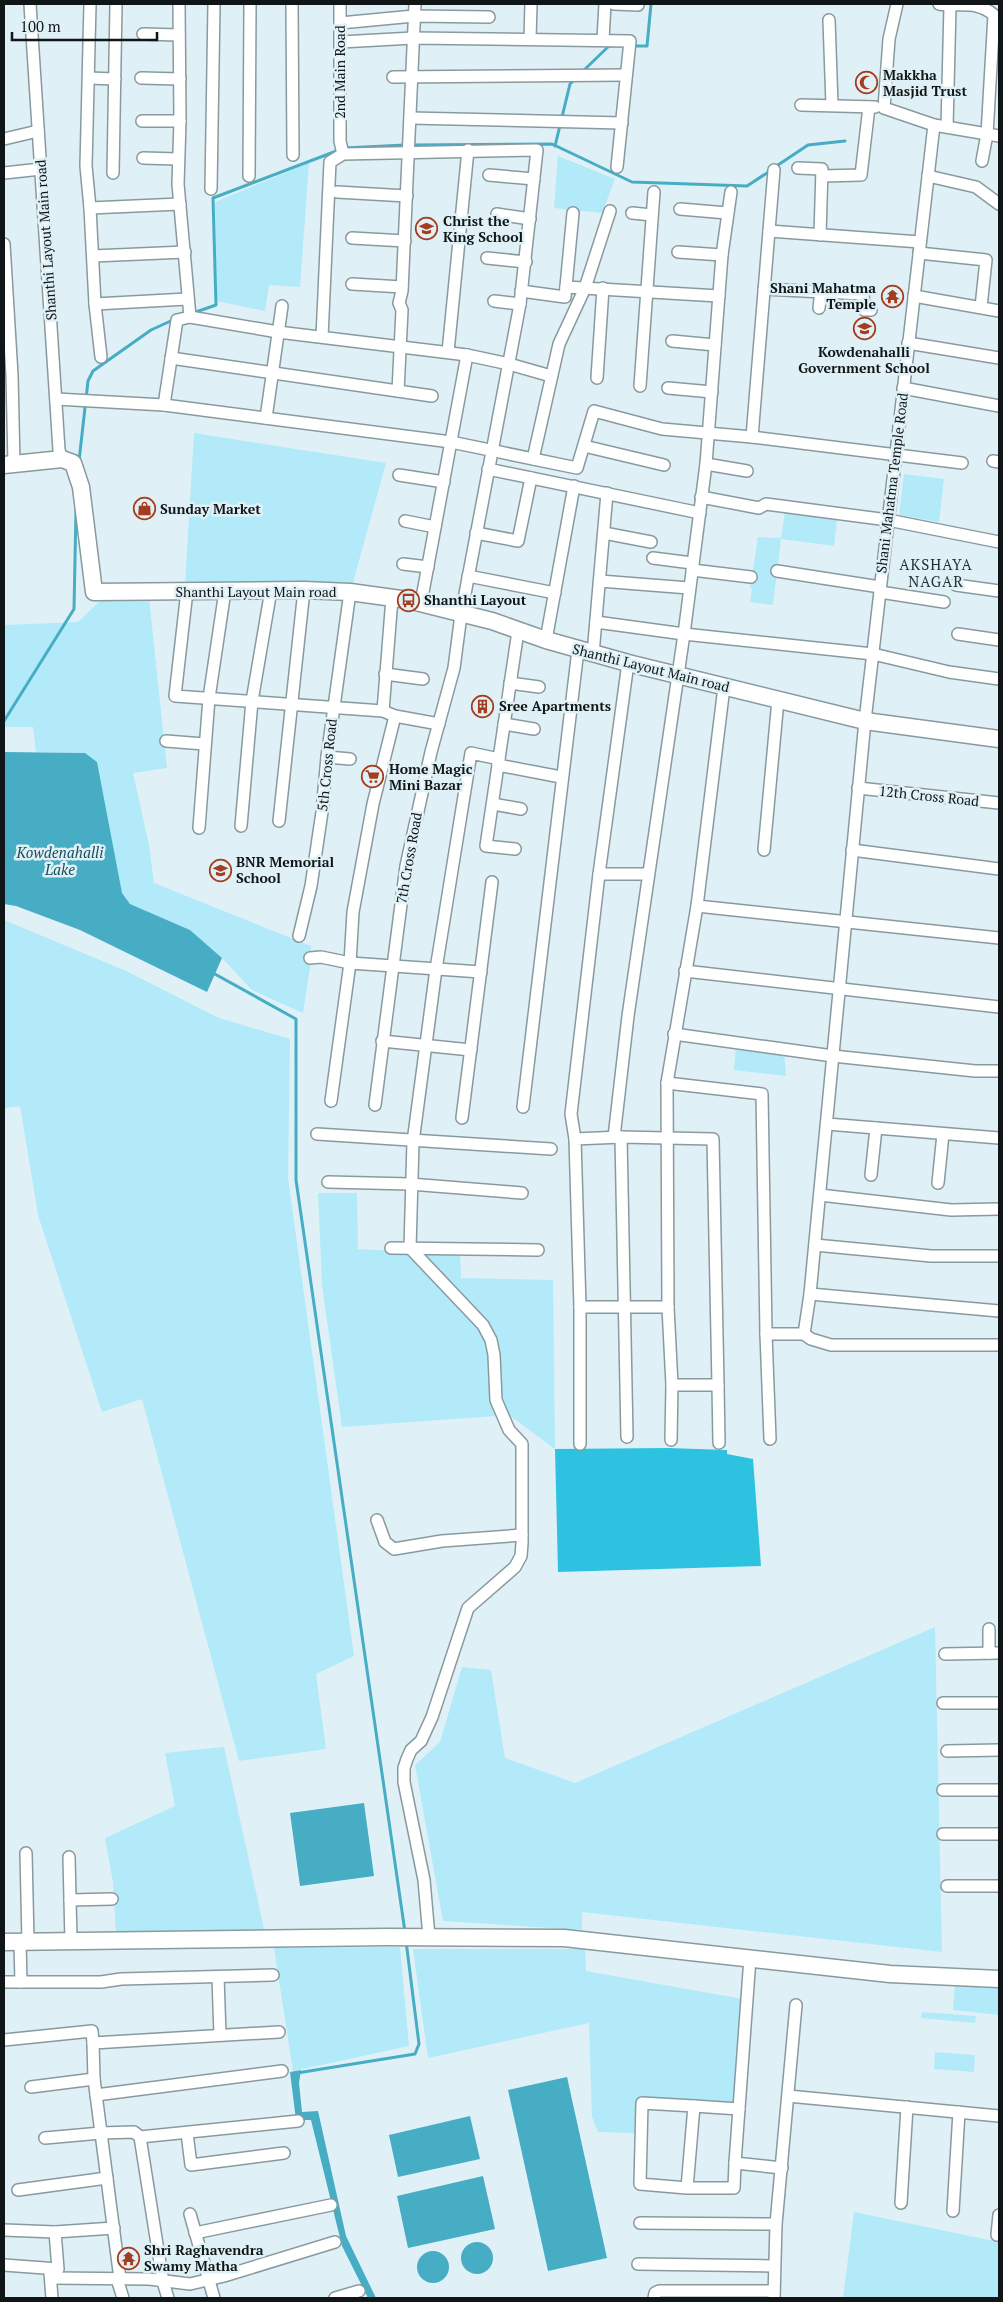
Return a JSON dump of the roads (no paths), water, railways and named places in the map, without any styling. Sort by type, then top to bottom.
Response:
[{"type":"street","name":"Shanthi Layout Main road","points":[[30,4],[59,450],[62,459],[73,463],[81,487],[94,592],[304,590],[350,592],[392,598],[421,603],[461,615],[492,621],[546,640],[628,664],[864,722],[999,739]]},
{"type":"street","points":[[90,4],[86,166],[95,304],[101,356]]},
{"type":"street","points":[[113,173],[116,4]]},
{"type":"street","points":[[179,4],[180,121],[178,159],[187,299],[190,317]]},
{"type":"street","points":[[211,188],[214,4]]},
{"type":"street","points":[[249,176],[250,4]]},
{"type":"street","points":[[292,4],[293,155]]},
{"type":"street","name":"2nd Main Road","points":[[340,4],[340,141],[343,154]]},
{"type":"street","points":[[398,391],[402,310],[399,303],[405,241],[415,4]]},
{"type":"street","points":[[530,39],[531,4]]},
{"type":"street","points":[[603,39],[604,4]]},
{"type":"street","points":[[614,4],[638,5]]},
{"type":"street","points":[[884,108],[889,39],[897,4]]},
{"type":"street","points":[[938,4],[950,6],[983,4],[994,15],[995,57],[987,134],[982,161]]},
{"type":"street","points":[[947,127],[950,6]]},
{"type":"street","points":[[340,23],[414,16],[488,18]]},
{"type":"street","points":[[829,20],[832,105]]},
{"type":"street","points":[[143,34],[179,35]]},
{"type":"street","points":[[341,42],[413,38],[603,39],[630,41],[617,167]]},
{"type":"street","points":[[393,78],[626,75]]},
{"type":"street","points":[[89,78],[115,79]]},
{"type":"street","points":[[141,78],[180,79]]},
{"type":"street","points":[[801,105],[884,108],[934,125],[999,136]]},
{"type":"street","points":[[822,176],[861,175],[869,107]]},
{"type":"street","points":[[410,118],[622,123]]},
{"type":"street","points":[[142,121],[180,121]]},
{"type":"street","name":"Shani Mahatma Temple Road","points":[[804,1334],[820,1195],[864,722],[934,125]]},
{"type":"street","points":[[4,139],[38,131]]},
{"type":"street","points":[[322,337],[330,162],[343,154],[409,146],[468,150],[448,352]]},
{"type":"street","name":"7th Cross Road","points":[[375,1105],[406,866],[431,752],[454,668],[468,576],[520,304],[537,150],[468,150]]},
{"type":"street","points":[[143,158],[178,159]]},
{"type":"street","points":[[798,168],[822,168],[820,235]]},
{"type":"street","points":[[4,173],[41,169]]},
{"type":"street","points":[[752,437],[774,170]]},
{"type":"street","points":[[490,175],[534,178]]},
{"type":"street","points":[[928,176],[976,187],[999,204]]},
{"type":"street","points":[[337,192],[407,196]]},
{"type":"street","points":[[640,386],[654,192]]},
{"type":"street","points":[[627,1437],[618,1136],[648,874],[684,634],[706,464],[722,255],[731,192]]},
{"type":"street","points":[[90,208],[180,204]]},
{"type":"street","points":[[680,209],[727,214]]},
{"type":"street","points":[[534,460],[550,376],[559,344],[585,288],[610,211]]},
{"type":"street","points":[[521,291],[565,297],[573,213]]},
{"type":"street","points":[[632,213],[652,215]]},
{"type":"street","points":[[497,214],[530,219]]},
{"type":"street","points":[[769,231],[820,235],[919,248],[986,260],[981,307]]},
{"type":"street","points":[[352,238],[405,241]]},
{"type":"street","points":[[4,244],[12,374],[9,465],[62,459]]},
{"type":"street","points":[[93,256],[185,252]]},
{"type":"street","points":[[678,252],[722,255]]},
{"type":"street","points":[[487,258],[526,262]]},
{"type":"street","points":[[352,284],[402,287]]},
{"type":"street","points":[[566,287],[720,296]]},
{"type":"street","points":[[596,378],[603,288]]},
{"type":"street","points":[[764,289],[863,294],[864,310],[871,310]]},
{"type":"street","points":[[819,308],[821,291]]},
{"type":"street","points":[[914,296],[999,311]]},
{"type":"street","points":[[95,304],[187,299]]},
{"type":"street","points":[[494,301],[520,304]]},
{"type":"street","points":[[266,418],[282,306]]},
{"type":"street","points":[[164,405],[177,320],[190,317],[278,332],[467,355],[550,376]]},
{"type":"street","points":[[672,341],[715,345]]},
{"type":"street","points":[[908,343],[999,358]]},
{"type":"street","points":[[421,603],[467,355]]},
{"type":"street","points":[[171,358],[432,396]]},
{"type":"street","points":[[668,388],[712,392]]},
{"type":"street","points":[[903,388],[999,406]]},
{"type":"street","points":[[56,399],[164,405],[451,442],[577,468],[594,411],[662,429],[752,437],[962,463]]},
{"type":"street","points":[[584,446],[664,465]]},
{"type":"street","points":[[706,464],[747,471]]},
{"type":"street","points":[[488,470],[700,513]]},
{"type":"street","points":[[399,476],[444,482]]},
{"type":"street","points":[[476,533],[518,541],[531,478]]},
{"type":"street","points":[[546,640],[574,486]]},
{"type":"street","points":[[523,1107],[561,777],[586,652],[596,622],[607,493]]},
{"type":"street","points":[[701,497],[759,508],[766,504],[888,520],[999,542]]},
{"type":"street","points":[[406,521],[435,527]]},
{"type":"street","points":[[604,533],[651,542]]},
{"type":"street","points":[[653,558],[751,577]]},
{"type":"street","points":[[403,564],[428,567]]},
{"type":"street","points":[[778,571],[944,602]]},
{"type":"street","points":[[468,576],[555,594]]},
{"type":"street","points":[[600,581],[689,588]]},
{"type":"street","points":[[956,584],[999,591]]},
{"type":"street","points":[[240,826],[252,701],[271,590]]},
{"type":"street","points":[[279,821],[304,590]]},
{"type":"street","points":[[188,591],[176,696],[383,711],[395,716],[440,724]]},
{"type":"street","points":[[200,828],[204,744],[225,591]]},
{"type":"street","name":"5th Cross Road","points":[[299,936],[310,886],[322,812],[327,756],[350,592]]},
{"type":"street","points":[[383,711],[392,598]]},
{"type":"street","points":[[596,622],[684,634],[873,654],[949,672],[999,679]]},
{"type":"street","points":[[515,849],[486,846],[518,631]]},
{"type":"street","points":[[958,634],[999,640]]},
{"type":"street","points":[[580,1444],[580,1308],[575,1138],[571,1114],[599,874],[628,664]]},
{"type":"street","points":[[385,674],[423,679]]},
{"type":"street","points":[[510,683],[538,687]]},
{"type":"street","points":[[670,1440],[672,1385],[668,1307],[667,1083],[697,906],[724,687]]},
{"type":"street","points":[[764,850],[778,700]]},
{"type":"street","points":[[331,1101],[350,963],[354,903],[373,804],[395,716]]},
{"type":"street","points":[[504,724],[534,730]]},
{"type":"street","points":[[166,741],[204,744]]},
{"type":"street","points":[[425,1937],[424,1880],[404,1782],[404,1768],[411,1750],[421,1741],[432,1717],[468,1608],[515,1567],[521,1556],[522,1444],[509,1430],[496,1400],[494,1355],[491,1340],[483,1325],[410,1248],[410,1184],[413,1142],[436,969],[471,753],[561,777]]},
{"type":"street","points":[[327,756],[350,759]]},
{"type":"street","name":"12th Cross Road","points":[[858,788],[999,804]]},
{"type":"street","points":[[492,804],[521,809]]},
{"type":"street","points":[[852,850],[999,869]]},
{"type":"street","points":[[599,874],[648,874]]},
{"type":"street","points":[[462,1118],[492,882]]},
{"type":"street","points":[[697,906],[999,938]]},
{"type":"street","points":[[310,958],[321,957],[350,963],[481,972]]},
{"type":"street","points":[[685,971],[999,1007]]},
{"type":"street","points":[[674,1034],[833,1056],[999,1072]]},
{"type":"street","points":[[382,1041],[471,1050]]},
{"type":"street","points":[[667,1083],[762,1094],[766,1334],[770,1439]]},
{"type":"street","points":[[826,1124],[999,1138]]},
{"type":"street","points":[[871,1175],[876,1128]]},
{"type":"street","points":[[317,1134],[413,1142],[551,1149]]},
{"type":"street","points":[[938,1183],[943,1134]]},
{"type":"street","points":[[575,1138],[618,1136],[713,1139],[719,1443]]},
{"type":"street","points":[[328,1182],[410,1184],[522,1193]]},
{"type":"street","points":[[820,1195],[951,1210],[999,1209]]},
{"type":"street","points":[[815,1245],[931,1256],[999,1256]]},
{"type":"street","points":[[391,1248],[538,1250]]},
{"type":"street","points":[[810,1294],[999,1311]]},
{"type":"street","points":[[580,1308],[668,1307]]},
{"type":"street","points":[[766,1334],[804,1334],[810,1339],[830,1345],[999,1345]]},
{"type":"street","points":[[672,1385],[718,1384]]},
{"type":"street","points":[[377,1520],[385,1542],[394,1549],[429,1542],[522,1535]]},
{"type":"street","points":[[945,1654],[994,1653],[989,1628]]},
{"type":"street","points":[[944,1703],[999,1703]]},
{"type":"street","points":[[947,1751],[999,1750]]},
{"type":"street","points":[[943,1790],[999,1790]]},
{"type":"street","points":[[943,1834],[999,1834]]},
{"type":"street","points":[[21,1982],[26,1853]]},
{"type":"street","points":[[69,1856],[71,1941]]},
{"type":"street","points":[[948,1886],[999,1886]]},
{"type":"street","points":[[70,1900],[112,1899]]},
{"type":"street","points":[[4,1942],[386,1937],[564,1938],[899,1975],[999,1979]]},
{"type":"street","points":[[739,2109],[642,2103],[640,2184],[687,2188],[734,2188],[750,1958]]},
{"type":"street","points":[[4,1982],[101,1982],[121,1979],[273,1975]]},
{"type":"street","points":[[218,1976],[220,2035]]},
{"type":"street","points":[[654,2298],[655,2293],[659,2291],[774,2294],[776,2224],[796,2005]]},
{"type":"street","points":[[4,2040],[92,2031],[94,2079],[114,2228],[118,2279],[123,2298]]},
{"type":"street","points":[[93,2043],[279,2032]]},
{"type":"street","points":[[96,2094],[282,2071]]},
{"type":"street","points":[[31,2087],[94,2079]]},
{"type":"street","points":[[788,2096],[999,2116]]},
{"type":"street","points":[[687,2188],[694,2106]]},
{"type":"street","points":[[901,2203],[907,2107]]},
{"type":"street","points":[[953,2211],[959,2112]]},
{"type":"street","points":[[140,2137],[298,2121]]},
{"type":"street","points":[[45,2138],[134,2132],[140,2137],[163,2282],[168,2298]]},
{"type":"street","points":[[187,2133],[192,2165],[284,2153]]},
{"type":"street","points":[[735,2163],[782,2168]]},
{"type":"street","points":[[18,2190],[107,2178]]},
{"type":"street","points":[[195,2233],[331,2206]]},
{"type":"street","points":[[190,2214],[214,2298]]},
{"type":"street","points":[[640,2224],[776,2224]]},
{"type":"street","points":[[4,2230],[56,2232],[114,2228]]},
{"type":"street","points":[[50,2274],[58,2269],[56,2232]]},
{"type":"street","points":[[4,2265],[50,2274],[118,2279],[149,2279],[190,2284],[208,2281],[335,2242]]},
{"type":"street","points":[[638,2264],[774,2266]]},
{"type":"street","points":[[50,2274],[52,2298]]},
{"type":"street","points":[[334,2298],[359,2291]]},
{"type":"water","name":"Kowdenahalli Lake","points":[[4,752],[85,753],[97,762],[122,893],[130,904],[190,930],[222,958],[207,992],[80,930],[16,906],[4,904]]},
{"type":"water","points":[[364,1803],[374,1876],[300,1886],[290,1813]]},
{"type":"water","points":[[301,2070],[299,2083],[302,2112],[318,2111],[346,2236],[376,2298],[368,2298],[342,2246],[311,2120],[296,2120],[290,2072]]},
{"type":"water","points":[[567,2077],[607,2258],[548,2271],[508,2090]]},
{"type":"water","points":[[470,2116],[480,2159],[398,2177],[389,2135]]},
{"type":"water","points":[[483,2176],[495,2229],[408,2248],[397,2196]]},
{"type":"water","points":[[477,2242],[483,2243],[488,2247],[492,2252],[492,2264],[488,2269],[483,2273],[477,2274],[471,2273],[466,2269],[462,2264],[461,2258],[462,2252],[466,2247],[471,2243]]},
{"type":"water","points":[[433,2251],[439,2252],[444,2256],[448,2261],[448,2273],[444,2278],[439,2282],[433,2283],[427,2282],[422,2278],[418,2273],[417,2267],[418,2261],[422,2256],[427,2252]]},
{"type":"waterway","points":[[633,46],[647,46],[651,4]]},
{"type":"waterway","points":[[583,71],[609,46],[612,46]]},
{"type":"waterway","points":[[555,146],[570,84],[575,79]]},
{"type":"waterway","points":[[775,167],[808,145],[845,141]]},
{"type":"waterway","points":[[412,145],[552,144],[632,182],[747,186],[770,171]]},
{"type":"waterway","points":[[344,148],[405,145]]},
{"type":"waterway","points":[[193,313],[216,305],[213,198],[339,150]]},
{"type":"waterway","points":[[79,461],[88,381],[93,371],[151,330],[175,319]]},
{"type":"waterway","points":[[4,721],[74,609],[76,509]]},
{"type":"waterway","points":[[213,973],[296,1019],[296,1180],[405,1932]]},
{"type":"waterway","points":[[297,2073],[415,2054],[419,2044],[406,1941]]},
{"type":"place","name":"Makkha Masjid Trust","points":[[867,83]]},
{"type":"place","name":"Christ the King School","points":[[427,229]]},
{"type":"place","name":"Shani Mahatma Temple","points":[[892,296]]},
{"type":"place","name":"Kowdenahalli Government School","points":[[864,329]]},
{"type":"place","name":"Sunday Market","points":[[144,509]]},
{"type":"place","name":"Shanthi Layout","points":[[408,600]]},
{"type":"place","name":"Sree Apartments","points":[[483,706]]},
{"type":"place","name":"Home Magic Mini Bazar","points":[[373,777]]},
{"type":"place","name":"BNR Memorial School","points":[[220,870]]},
{"type":"place","name":"Shri Raghavendra Swamy Matha","points":[[128,2258]]},
{"type":"district","name":"AKSHAYA NAGAR","points":[[936,574]]}]
